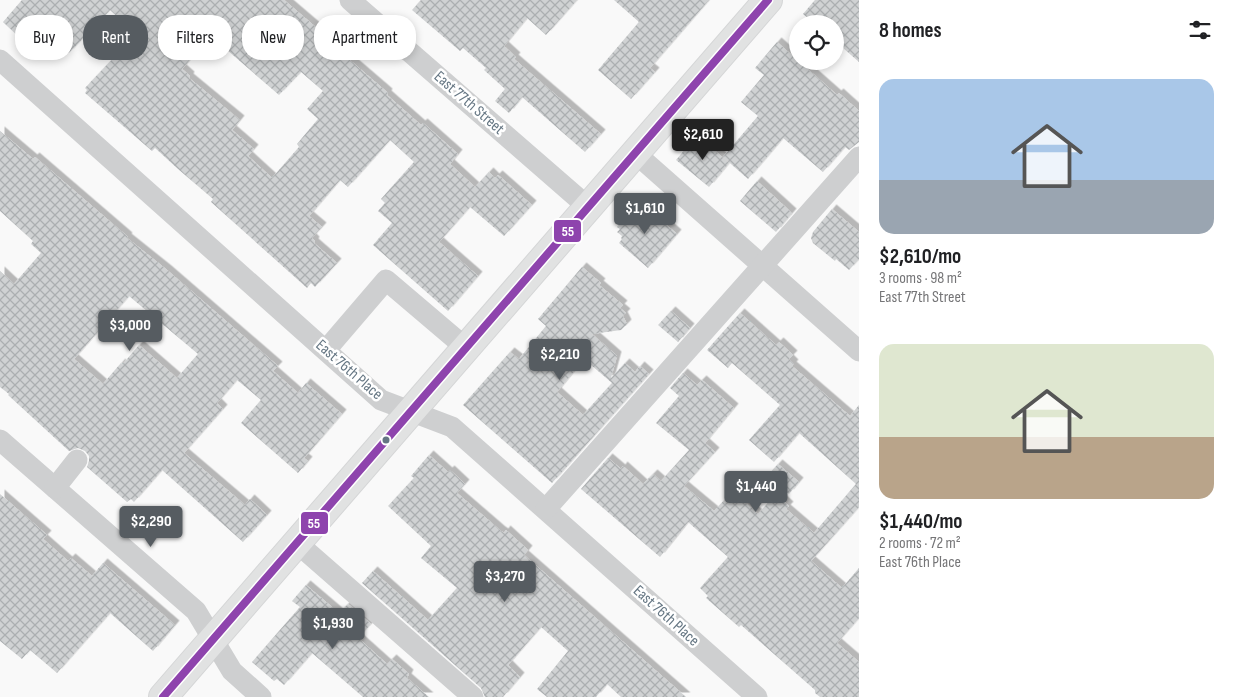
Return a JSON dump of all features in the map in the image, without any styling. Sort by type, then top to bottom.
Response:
[{"type":"main road","points":[[163,697],[768,0]]},
{"type":"street","name":"East 77th Street","points":[[350,0],[588,207]]},
{"type":"street","name":"East 76th Place","points":[[0,60],[381,400],[452,427],[757,697]]},
{"type":"street","points":[[635,153],[859,351]]},
{"type":"street","points":[[546,509],[859,157]]},
{"type":"street","points":[[326,350],[386,280],[466,348]]},
{"type":"street","points":[[0,440],[196,611],[232,671],[261,697]]},
{"type":"street","points":[[55,488],[77,460]]},
{"type":"street","points":[[297,543],[473,697]]},
{"type":"building","points":[[22,0],[284,0],[302,15],[242,15],[242,60],[304,60],[304,17],[314,26],[314,60],[350,60],[421,125],[423,123],[458,154],[450,164],[475,187],[489,172],[495,178],[498,175],[532,205],[504,236],[470,207],[439,242],[478,276],[448,311],[373,245],[392,223],[378,211],[385,203],[381,199],[414,162],[390,140],[348,187],[340,180],[309,216],[322,227],[312,238],[315,241],[314,243],[337,263],[315,287],[311,283],[307,288],[211,202],[213,199],[155,148],[152,151],[85,93],[87,90],[85,88],[111,60],[148,60],[148,15],[115,15],[110,10],[105,15],[83,15],[83,38],[73,49],[73,15],[15,15],[15,33],[3,22]],"holes":[[[158,15],[232,15],[232,54],[279,95],[301,72],[323,91],[307,109],[318,119],[297,144],[299,147],[272,178],[248,156],[254,149],[232,130],[240,120],[189,78],[190,76],[182,69],[190,60],[158,60]]]},
{"type":"building","points":[[421,0],[577,0],[546,35],[527,18],[504,46],[516,57],[514,59],[601,134],[585,152],[522,97],[509,113],[495,101],[505,89],[484,70],[486,68],[463,48],[460,51],[412,10]]},
{"type":"building","points":[[614,0],[709,0],[650,68],[655,72],[631,99],[598,70],[639,22]]},
{"type":"building","points":[[815,0],[859,0],[859,62],[844,49],[844,15],[803,14]]},
{"type":"building","points":[[777,42],[789,53],[789,70],[809,70],[859,111],[859,142],[849,150],[845,147],[823,172],[783,138],[748,179],[723,157],[758,116],[741,102],[764,75],[755,68]]},
{"type":"building","points":[[0,131],[33,159],[35,157],[278,366],[273,371],[298,393],[306,383],[342,414],[304,458],[308,461],[298,473],[241,423],[261,400],[237,380],[217,403],[223,409],[184,453],[245,505],[250,499],[267,515],[243,542],[162,470],[134,502],[131,499],[127,502],[87,467],[89,456],[85,451],[78,448],[69,451],[0,387],[0,271],[14,284],[41,253],[31,244],[33,241],[0,211]],"holes":[[[129,296],[198,354],[177,378],[139,345],[103,384],[74,359]]]},
{"type":"building","points":[[697,135],[729,163],[709,187],[676,160]]},
{"type":"building","points":[[757,181],[792,213],[776,232],[740,201]]},
{"type":"building","points":[[639,201],[677,234],[648,268],[619,243],[622,236],[617,232],[620,229],[617,227]]},
{"type":"building","points":[[832,209],[859,232],[859,259],[849,270],[813,243],[811,238],[813,232]]},
{"type":"building","points":[[582,267],[601,283],[599,285],[623,305],[620,308],[626,313],[623,316],[627,324],[621,330],[592,334],[617,356],[611,378],[625,363],[635,372],[640,366],[649,374],[552,483],[463,405],[510,352],[519,359],[546,326],[538,319]],"holes":[[[584,359],[612,383],[583,415],[557,392]]]},
{"type":"building","points":[[671,311],[690,328],[678,342],[658,325]]},
{"type":"building","points":[[740,313],[776,345],[779,342],[793,355],[789,359],[794,364],[792,366],[850,416],[859,405],[859,507],[811,561],[842,588],[859,568],[859,618],[837,643],[859,662],[859,697],[820,697],[815,693],[815,690],[741,625],[739,627],[706,598],[708,596],[700,588],[728,557],[688,522],[660,557],[581,489],[608,458],[621,469],[623,466],[643,484],[653,474],[661,481],[689,450],[656,423],[679,396],[670,388],[683,373],[697,385],[702,380],[734,408],[705,443],[715,452],[684,486],[714,511],[733,491],[758,514],[776,494],[789,506],[786,509],[814,533],[856,484],[799,433],[774,462],[749,440],[780,405],[732,363],[728,368],[707,350]]},
{"type":"building","points":[[429,455],[465,484],[457,493],[501,531],[504,533],[506,530],[528,550],[524,555],[686,697],[621,697],[607,684],[596,697],[547,697],[537,689],[568,651],[541,627],[508,665],[520,677],[503,697],[485,697],[481,688],[362,583],[373,571],[428,620],[457,588],[421,558],[431,546],[388,506],[414,478],[411,476]]},
{"type":"building","points":[[778,464],[799,482],[789,494],[768,475]]},
{"type":"building","points":[[0,494],[47,535],[43,539],[68,561],[71,558],[92,576],[103,563],[175,625],[153,651],[110,613],[57,673],[30,650],[22,659],[0,641]]},
{"type":"building","points":[[306,585],[339,613],[348,604],[371,624],[358,638],[387,664],[392,659],[409,674],[407,678],[429,697],[363,697],[312,653],[284,685],[277,679],[274,681],[252,662],[300,607],[292,601]]},
{"type":"transit line","name":"55","points":[[163,697],[768,0]]}]
